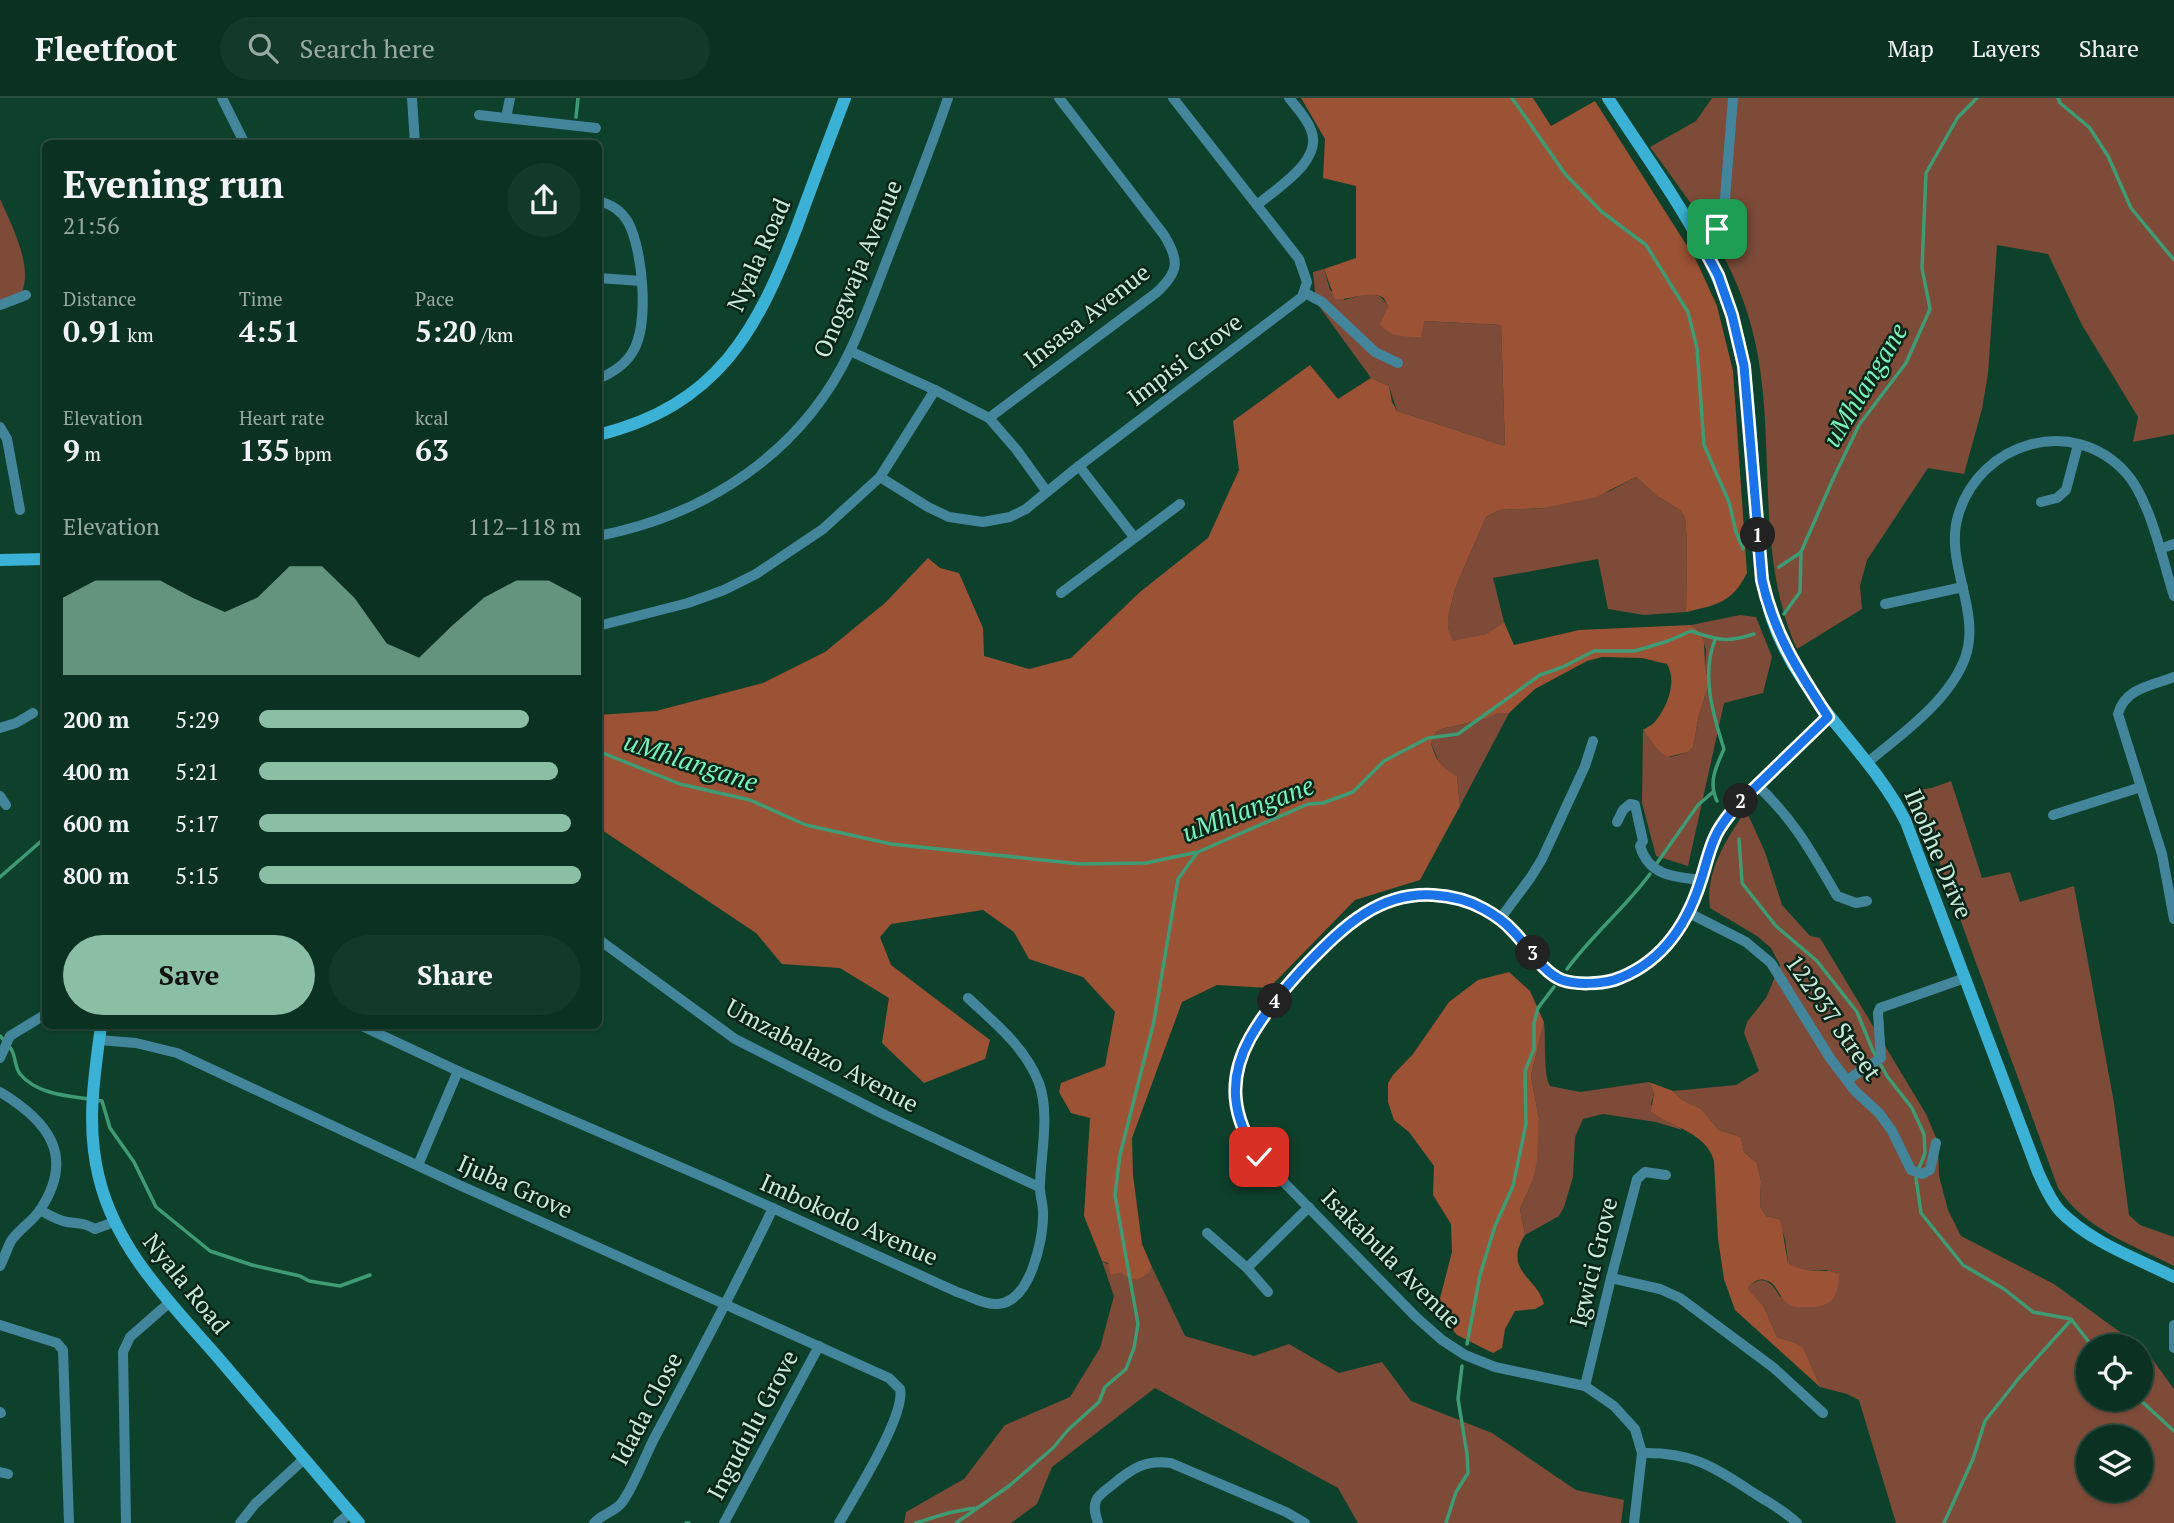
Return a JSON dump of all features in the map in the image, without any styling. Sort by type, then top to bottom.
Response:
[{"type":"street","points":[[222,98],[243,140]]},
{"type":"street","points":[[412,98],[415,140]]},
{"type":"street","points":[[506,118],[510,98]]},
{"type":"street","name":"Nyala Road","points":[[602,434],[650,419],[668,410],[713,376],[738,347],[771,291],[845,98]]},
{"type":"street","name":"Onogwaja Avenue","points":[[602,535],[642,526],[687,509],[730,486],[754,470],[809,416],[824,397],[850,351],[948,98]]},
{"type":"street","name":"Insasa Avenue","points":[[989,418],[1156,293],[1174,272],[1174,253],[1164,235],[1059,98]]},
{"type":"street","points":[[1173,98],[1304,268],[1307,282],[1305,293],[1322,302],[1375,352],[1398,363]]},
{"type":"street","points":[[1257,205],[1301,167],[1312,153],[1314,146],[1311,130],[1289,98]]},
{"type":"street","name":"Ihobhe Drive","points":[[1608,98],[1703,247],[1718,275],[1732,315],[1744,366],[1762,580],[1773,622],[1790,657],[1828,717],[1868,762],[1894,799],[1906,822],[2039,1172],[2058,1209],[2096,1238],[2174,1277]]},
{"type":"street","points":[[1703,247],[1720,224],[1724,211],[1733,98]]},
{"type":"street","points":[[479,115],[596,128]]},
{"type":"street","points":[[602,202],[610,204],[628,221],[634,236],[644,315],[636,345],[618,369],[602,377]]},
{"type":"street","points":[[602,278],[641,281]]},
{"type":"street","name":"Impisi Grove","points":[[880,477],[949,517],[984,522],[1010,517],[1026,509],[1305,293]]},
{"type":"street","points":[[0,305],[26,295]]},
{"type":"street","points":[[850,351],[989,418],[1016,449],[1047,492]]},
{"type":"street","points":[[602,625],[688,603],[724,590],[755,574],[823,529],[880,477],[935,390]]},
{"type":"street","points":[[0,427],[7,439],[20,510]]},
{"type":"street","points":[[1868,762],[1935,703],[1962,666],[1969,627],[1955,550],[1955,530],[1962,503],[1978,477],[2004,456],[2030,444],[2061,440],[2101,453],[2127,473],[2141,495],[2174,596]]},
{"type":"street","points":[[2041,502],[2057,498],[2066,490],[2078,445]]},
{"type":"street","points":[[1079,466],[1134,537]]},
{"type":"street","points":[[1061,593],[1180,503]]},
{"type":"street","points":[[2160,549],[2174,544]]},
{"type":"street","points":[[0,560],[42,559]]},
{"type":"street","points":[[1885,604],[1963,587]]},
{"type":"street","points":[[2174,677],[2132,693],[2121,703],[2119,714],[2162,854],[2174,919]]},
{"type":"street","points":[[0,728],[33,713]]},
{"type":"street","name":"Isakabula Avenue","points":[[1642,1453],[1635,1429],[1614,1406],[1586,1386],[1495,1367],[1451,1347],[1417,1318],[1259,1157],[1247,1139],[1235,1106],[1240,1063],[1264,1013],[1335,935],[1350,922],[1381,903],[1403,896],[1463,899],[1500,919],[1549,970],[1562,979],[1595,983],[1627,975],[1658,956],[1671,942],[1689,913],[1716,834],[1725,820],[1828,717]]},
{"type":"street","points":[[1500,919],[1542,859],[1585,766],[1593,741]]},
{"type":"street","points":[[1758,786],[1777,804],[1803,837],[1837,896],[1856,903],[1867,901]]},
{"type":"street","points":[[2053,815],[2141,787]]},
{"type":"street","points":[[0,796],[6,805]]},
{"type":"street","points":[[1616,822],[1627,806],[1635,805],[1642,831],[1643,841],[1640,846],[1644,860],[1657,871],[1701,880]]},
{"type":"street","name":"122937 Street","points":[[1689,913],[1746,942],[1766,958],[1793,996],[1830,1058],[1855,1091],[1879,1113],[1892,1131],[1911,1170],[1922,1174],[1930,1170],[1936,1143]]},
{"type":"street","name":"Umzabalazo Avenue","points":[[602,942],[735,1039],[885,1115],[1039,1187]]},
{"type":"street","points":[[1847,1080],[1876,1061],[1880,1008],[1965,978]]},
{"type":"street","name":"Imbokodo Avenue","points":[[382,1030],[458,1071],[773,1208],[957,1292],[998,1304],[1017,1295],[1037,1257],[1042,1239],[1044,1212],[1039,1187],[1043,1102],[1039,1085],[1026,1056],[1010,1036],[968,998]]},
{"type":"street","points":[[0,1058],[8,1040],[42,1017]]},
{"type":"street","name":"Nyala Road","points":[[101,1029],[92,1099],[95,1161],[103,1194],[114,1222],[135,1259],[354,1518]]},
{"type":"street","name":"Ijuba Grove","points":[[99,1040],[136,1043],[177,1053],[888,1378],[897,1384],[902,1396],[891,1427],[839,1523]]},
{"type":"street","points":[[418,1164],[458,1071]]},
{"type":"street","points":[[0,1092],[33,1115],[54,1144],[57,1160],[57,1175],[40,1210],[11,1241],[0,1266]]},
{"type":"street","name":"Igwici Grove","points":[[1586,1386],[1637,1179],[1645,1172],[1666,1175]]},
{"type":"street","points":[[1247,1268],[1309,1207]]},
{"type":"street","name":"Idada Close","points":[[594,1523],[602,1514],[615,1510],[623,1502],[650,1446],[727,1305],[773,1208]]},
{"type":"street","points":[[40,1210],[56,1219],[69,1223],[80,1222],[95,1229],[114,1222]]},
{"type":"street","points":[[1208,1233],[1247,1268],[1268,1292]]},
{"type":"street","points":[[1611,1278],[1653,1287],[1680,1298],[1774,1368],[1823,1413]]},
{"type":"street","points":[[126,1523],[122,1352],[130,1337],[170,1302]]},
{"type":"street","points":[[0,1325],[57,1343],[63,1350],[69,1523]]},
{"type":"street","points":[[2174,1325],[2174,1348]]},
{"type":"street","name":"Ingudulu Grove","points":[[724,1523],[819,1346]]},
{"type":"street","points":[[1634,1523],[1642,1453],[1675,1454],[1712,1467],[1786,1512],[1797,1523]]},
{"type":"street","points":[[240,1523],[256,1504],[304,1459]]},
{"type":"street","points":[[1098,1523],[1095,1507],[1100,1495],[1140,1464],[1160,1461],[1171,1463],[1286,1512],[1305,1523]]},
{"type":"street","points":[[338,1523],[354,1518]]},
{"type":"shaded area","points":[[1301,98],[1533,98],[1551,126],[1595,101],[1696,260],[1717,306],[1733,371],[1747,573],[1729,597],[1686,612],[1685,518],[1680,510],[1657,496],[1636,477],[1596,497],[1544,508],[1499,510],[1486,517],[1455,589],[1448,618],[1448,628],[1453,641],[1486,634],[1504,622],[1514,645],[1579,630],[1691,625],[1699,631],[1704,642],[1709,684],[1693,747],[1688,752],[1667,757],[1656,748],[1643,730],[1654,722],[1665,707],[1671,678],[1667,664],[1642,658],[1602,657],[1587,661],[1535,689],[1509,713],[1498,713],[1435,733],[1431,743],[1433,749],[1443,767],[1457,776],[1460,806],[1420,880],[1355,900],[1269,988],[1217,985],[1182,1002],[1132,1138],[1133,1175],[1142,1244],[1152,1267],[1149,1273],[1137,1280],[1122,1272],[1111,1275],[1108,1263],[1102,1261],[1084,1216],[1090,1118],[1071,1113],[1059,1092],[1061,1083],[1105,1066],[1115,1012],[1083,977],[1029,959],[1014,932],[983,910],[891,924],[880,937],[891,965],[990,1040],[985,1059],[924,1083],[882,1043],[889,998],[840,968],[782,964],[756,933],[602,830],[602,715],[656,711],[763,683],[825,652],[885,603],[928,558],[940,568],[959,573],[983,628],[984,656],[1029,669],[1071,658],[1140,592],[1208,538],[1239,470],[1233,421],[1310,365],[1338,399],[1371,378],[1389,386],[1397,411],[1505,446],[1501,325],[1424,321],[1421,337],[1404,336],[1388,332],[1380,324],[1388,307],[1384,298],[1366,295],[1335,299],[1324,269],[1356,258],[1356,186],[1323,178],[1325,139]]},
{"type":"shaded area","points":[[1712,98],[2174,98],[2174,434],[2133,442],[2138,417],[2082,325],[2048,254],[1997,245],[1988,374],[1982,409],[1964,474],[1928,468],[1867,560],[1860,586],[1862,609],[1797,649],[1784,614],[1776,578],[1768,505],[1763,393],[1751,325],[1742,296],[1717,245],[1650,147],[1696,121]]},
{"type":"shaded area","points":[[0,199],[23,257],[25,281],[22,292],[0,301]]},
{"type":"shaded area","points":[[1324,269],[1330,290],[1345,300],[1370,294],[1380,297],[1388,307],[1386,315],[1423,321],[1501,325],[1505,446],[1397,411],[1389,386],[1371,378],[1316,302],[1313,272]]},
{"type":"shaded area","points":[[1636,477],[1657,496],[1680,510],[1685,518],[1686,612],[1644,615],[1608,609],[1598,559],[1493,578],[1504,622],[1486,634],[1453,642],[1448,618],[1455,589],[1486,517],[1499,510],[1544,508],[1610,491]]},
{"type":"shaded area","points":[[1740,615],[1756,617],[1772,657],[1763,693],[1724,703],[1688,866],[1656,856],[1642,803],[1643,730],[1656,748],[1671,757],[1688,752],[1693,747],[1709,684],[1705,667],[1706,649],[1699,631],[1691,625]]},
{"type":"shaded area","points":[[1498,713],[1509,713],[1460,806],[1457,776],[1442,769],[1431,743],[1435,733]]},
{"type":"shaded area","points":[[1951,781],[1982,878],[2010,872],[2020,902],[2074,886],[2114,1103],[2129,1215],[2140,1225],[2174,1237],[2174,1266],[2096,1225],[2069,1203],[2058,1188],[1931,839],[1909,799],[1912,791]]},
{"type":"shaded area","points":[[1746,810],[1765,852],[1782,905],[1810,936],[1820,938],[1926,1114],[1938,1142],[1939,1176],[1948,1210],[1961,1236],[2054,1284],[2123,1334],[2076,1334],[2076,1411],[2153,1411],[2153,1360],[2174,1389],[2174,1523],[1896,1523],[1859,1400],[1820,1387],[1795,1343],[1777,1337],[1763,1305],[1748,1291],[1748,1286],[1763,1280],[1774,1287],[1780,1297],[1828,1270],[1798,1270],[1788,1263],[1785,1239],[1778,1219],[1766,1216],[1760,1207],[1761,1181],[1757,1163],[1744,1152],[1741,1137],[1719,1130],[1701,1109],[1681,1099],[1673,1091],[1736,1085],[1759,1071],[1744,1033],[1747,1022],[1766,998],[1780,965],[1771,948],[1757,936],[1710,908],[1709,894],[1714,868]]},
{"type":"shaded area","points":[[1509,972],[1530,991],[1544,1022],[1531,1076],[1539,1119],[1537,1160],[1533,1180],[1520,1209],[1525,1235],[1517,1257],[1519,1266],[1541,1295],[1544,1304],[1535,1309],[1515,1311],[1505,1329],[1502,1348],[1493,1353],[1457,1335],[1437,1310],[1452,1252],[1451,1224],[1433,1195],[1434,1166],[1409,1132],[1394,1120],[1388,1102],[1388,1083],[1413,1054],[1449,1002],[1478,980]]},
{"type":"shaded area","points":[[1544,1022],[1550,1086],[1580,1092],[1649,1082],[1654,1093],[1651,1104],[1655,1111],[1682,1130],[1656,1122],[1603,1114],[1583,1119],[1575,1137],[1573,1177],[1564,1207],[1559,1216],[1525,1235],[1520,1209],[1533,1180],[1539,1119],[1531,1076]]},
{"type":"shaded area","points":[[1649,1082],[1673,1091],[1681,1099],[1701,1109],[1719,1130],[1741,1137],[1744,1152],[1757,1163],[1761,1181],[1760,1207],[1766,1216],[1778,1219],[1781,1223],[1788,1263],[1800,1269],[1839,1274],[1832,1300],[1815,1307],[1792,1306],[1771,1283],[1762,1279],[1748,1287],[1763,1305],[1777,1337],[1803,1348],[1820,1387],[1735,1310],[1724,1279],[1718,1239],[1714,1161],[1704,1143],[1651,1111],[1654,1093]]},
{"type":"shaded area","points":[[1102,1261],[1122,1272],[1149,1273],[1152,1267],[1185,1336],[1254,1356],[1289,1344],[1339,1373],[1382,1362],[1411,1401],[1492,1433],[1576,1490],[1624,1500],[1621,1523],[1358,1523],[1338,1488],[1155,1388],[1052,1467],[1037,1504],[1011,1523],[904,1523],[906,1512],[964,1479],[1005,1425],[1070,1397],[1100,1348],[1114,1296]]},
{"type":"waterway","points":[[576,117],[578,98]]},
{"type":"waterway","points":[[1512,98],[1566,175],[1602,212],[1646,245],[1688,312],[1697,348],[1704,445],[1729,502],[1743,549]]},
{"type":"waterway","name":"uMhlangane","points":[[1784,614],[1800,592],[1801,552],[1833,479],[1859,425],[1906,363],[1930,309],[1922,268],[1926,173],[1958,117],[1977,98]]},
{"type":"waterway","points":[[2058,98],[2060,103],[2089,127],[2108,156],[2131,208],[2174,260]]},
{"type":"waterway","points":[[1779,567],[1800,553]]},
{"type":"waterway","name":"uMhlangane","points":[[602,753],[680,784],[750,800],[806,825],[891,844],[1081,864],[1146,863],[1198,852],[1308,804],[1323,803],[1353,792],[1384,761],[1428,738],[1458,734],[1540,675],[1594,651],[1635,651],[1691,631],[1722,639],[1736,639],[1754,634]]},
{"type":"waterway","points":[[1715,640],[1709,667],[1710,694],[1724,749],[1713,781],[1717,801]]},
{"type":"waterway","points":[[1657,863],[1698,805],[1713,792]]},
{"type":"waterway","points":[[1739,839],[1742,883],[1776,926],[1817,961],[1857,1012],[1887,1076],[1912,1108],[1924,1134],[1925,1153],[1919,1168]]},
{"type":"waterway","name":"uMhlangane","points":[[0,877],[42,840]]},
{"type":"waterway","points":[[956,1523],[1009,1486],[1053,1448],[1068,1430],[1099,1402],[1105,1387],[1126,1369],[1134,1348],[1138,1324],[1115,1195],[1120,1155],[1154,1021],[1178,879],[1197,853]]},
{"type":"waterway","points":[[1567,969],[1650,874]]},
{"type":"waterway","points":[[1467,1344],[1480,1275],[1495,1226],[1513,1186],[1526,1124],[1525,1071],[1534,1049],[1534,1023],[1538,1008],[1554,987]]},
{"type":"waterway","points":[[0,1036],[12,1051],[18,1071],[28,1082],[58,1094],[102,1101],[110,1128],[134,1162],[156,1207],[210,1251],[252,1265],[300,1276],[309,1281],[340,1286],[370,1275]]},
{"type":"waterway","points":[[1916,1178],[1921,1213],[1963,1265],[2004,1289],[2033,1312],[2071,1319],[2083,1334]]},
{"type":"waterway","points":[[1944,1523],[1973,1459],[1985,1421],[2071,1320]]},
{"type":"waterway","points":[[1446,1523],[1456,1492],[1468,1473],[1458,1399],[1462,1366]]},
{"type":"waterway","points":[[2152,1411],[2174,1431]]},
{"type":"waterway","points":[[916,1523],[974,1508]]},
{"type":"route","points":[[1259,1157],[1239,1123],[1235,1106],[1240,1063],[1248,1042],[1264,1013],[1299,972],[1350,922],[1381,903],[1403,896],[1422,894],[1463,899],[1500,919],[1549,970],[1562,979],[1595,983],[1627,975],[1658,956],[1671,942],[1689,913],[1716,834],[1725,820],[1737,805],[1828,717],[1790,657],[1773,622],[1762,580],[1744,366],[1732,315],[1718,275],[1703,247],[1717,229]]}]
